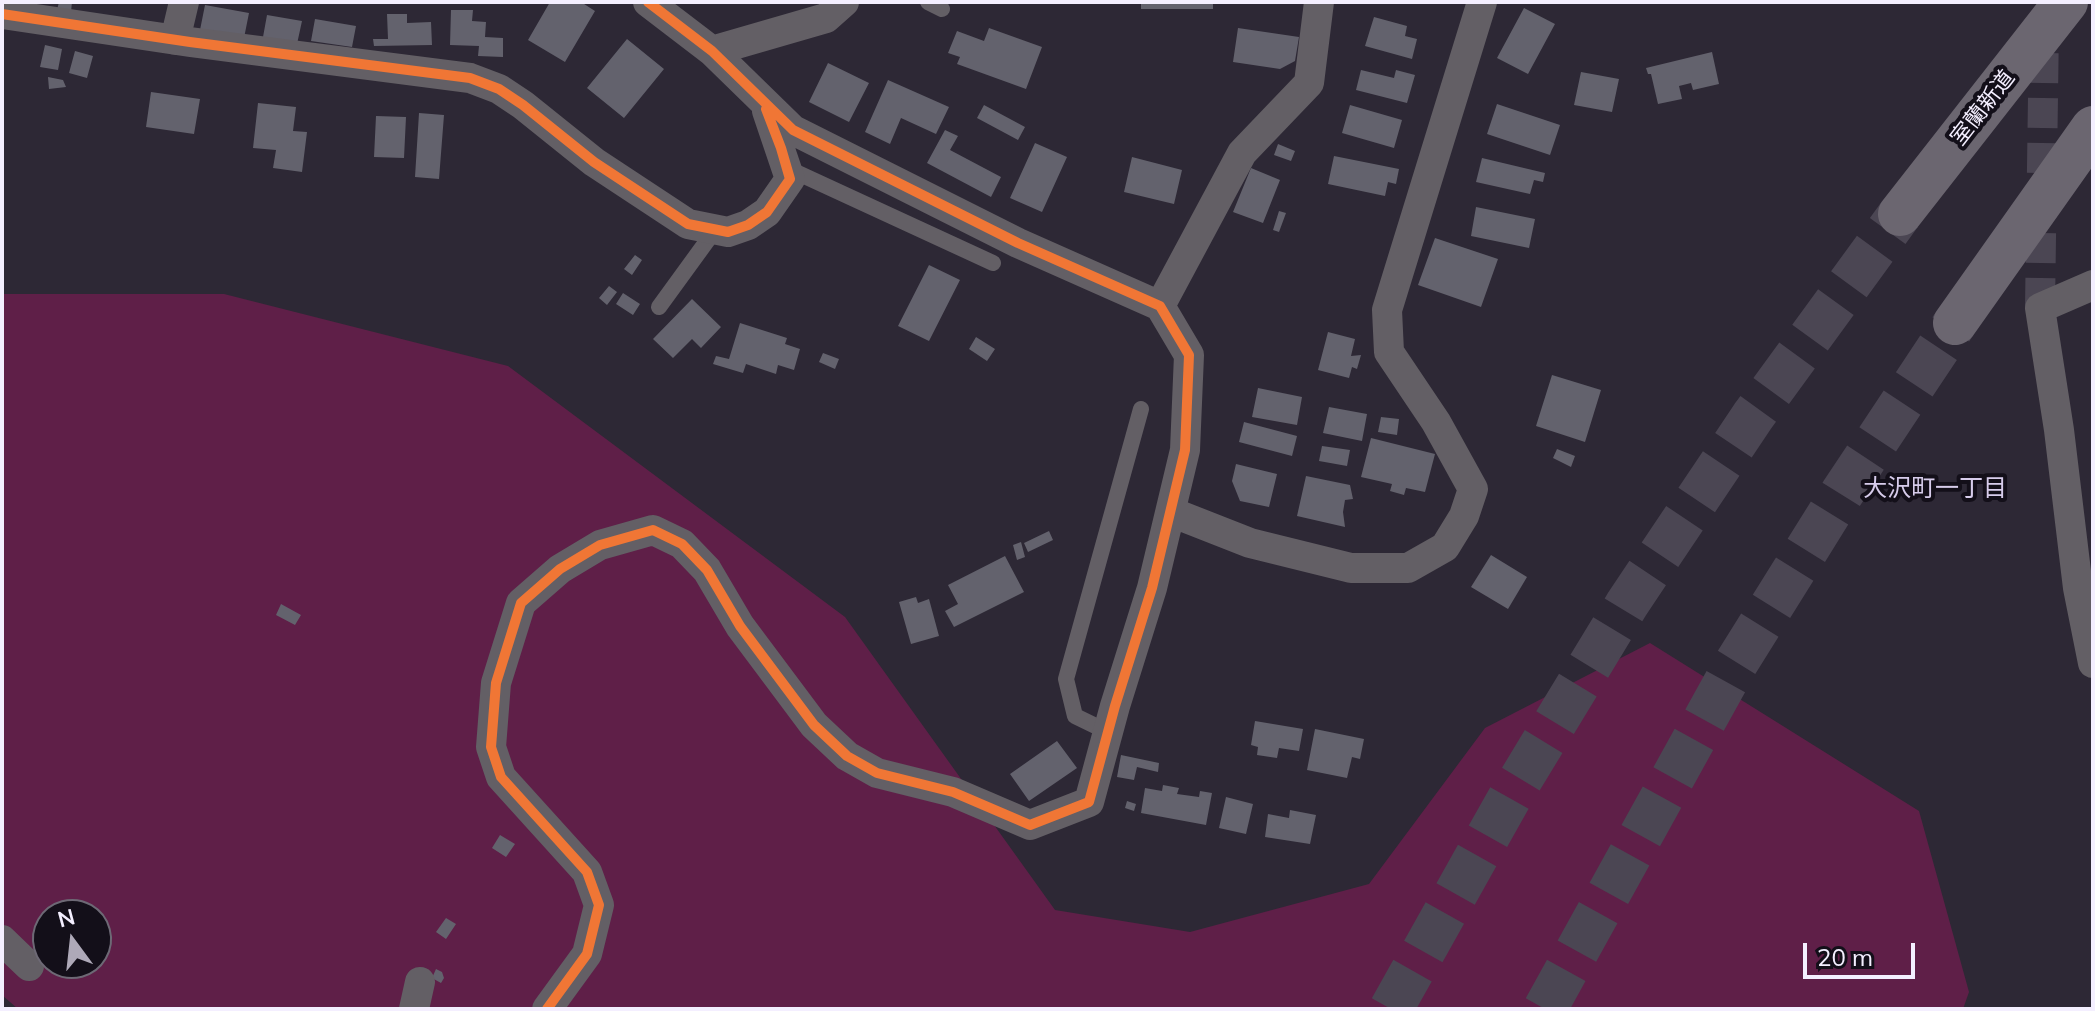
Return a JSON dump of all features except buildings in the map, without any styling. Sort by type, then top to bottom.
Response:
[{"type":"highway","name":"室蘭新道","points":[[1900,214],[2066,2]]},
{"type":"highway","points":[[1955,323],[2093,128]]},
{"type":"street","points":[[175,40],[184,2]]},
{"type":"street","points":[[547,1009],[587,954],[599,905],[587,872],[501,777],[491,747],[496,683],[521,603],[560,569],[600,545],[653,530],[682,544],[707,570],[740,626],[814,725],[847,756],[877,773],[953,792],[1030,825],[1089,802],[1152,588],[1185,450],[1189,355],[1160,306],[1018,243],[793,130],[712,51],[648,2]]},
{"type":"street","points":[[712,51],[826,18],[844,2]]},
{"type":"street","points":[[1160,306],[1242,153],[1309,83],[1319,2]]},
{"type":"street","points":[[1171,512],[1250,543],[1351,568],[1408,568],[1445,547],[1464,516],[1473,489],[1436,422],[1389,352],[1387,310],[1482,2]]},
{"type":"street","points":[[2,14],[470,78],[499,89],[523,105],[594,162],[688,224],[728,232],[748,225],[767,212],[790,179],[763,101]]},
{"type":"street","points":[[2092,657],[2078,588],[2059,430],[2040,308],[2093,285]]},
{"type":"street","points":[[2,940],[29,966]]},
{"type":"lane","points":[[787,168],[993,263]]},
{"type":"lane","points":[[659,307],[715,230]]},
{"type":"lane","points":[[1108,732],[1075,716],[1066,679],[1141,409]]},
{"type":"shaded area","points":[[2,294],[224,294],[508,366],[845,617],[1055,910],[1190,932],[1369,884],[1485,728],[1650,643],[1919,811],[1969,992],[1963,1009],[18,1009],[2,995]]},
{"type":"tunnel","points":[[2040,308],[2044,26]]},
{"type":"tunnel","points":[[1391,1009],[1510,797],[1627,604],[1753,416],[1900,214]]},
{"type":"tunnel","points":[[1545,1009],[1735,665],[1842,493],[1955,323]]},
{"type":"cycle path","points":[[547,1009],[587,954],[599,905],[587,872],[501,777],[491,747],[496,683],[521,603],[560,569],[600,545],[653,530],[682,544],[707,570],[740,626],[814,725],[847,756],[877,773],[953,792],[1030,825],[1089,802],[1152,588],[1185,450],[1189,355],[1160,306],[1018,243],[793,130],[712,51],[648,2]]},
{"type":"cycle path","points":[[2,14],[470,78],[499,89],[523,105],[594,162],[688,224],[728,232],[748,225],[767,212],[790,179],[766,109]]},
{"type":"district","name":"大沢町一丁目","points":[[1935,489]]}]
